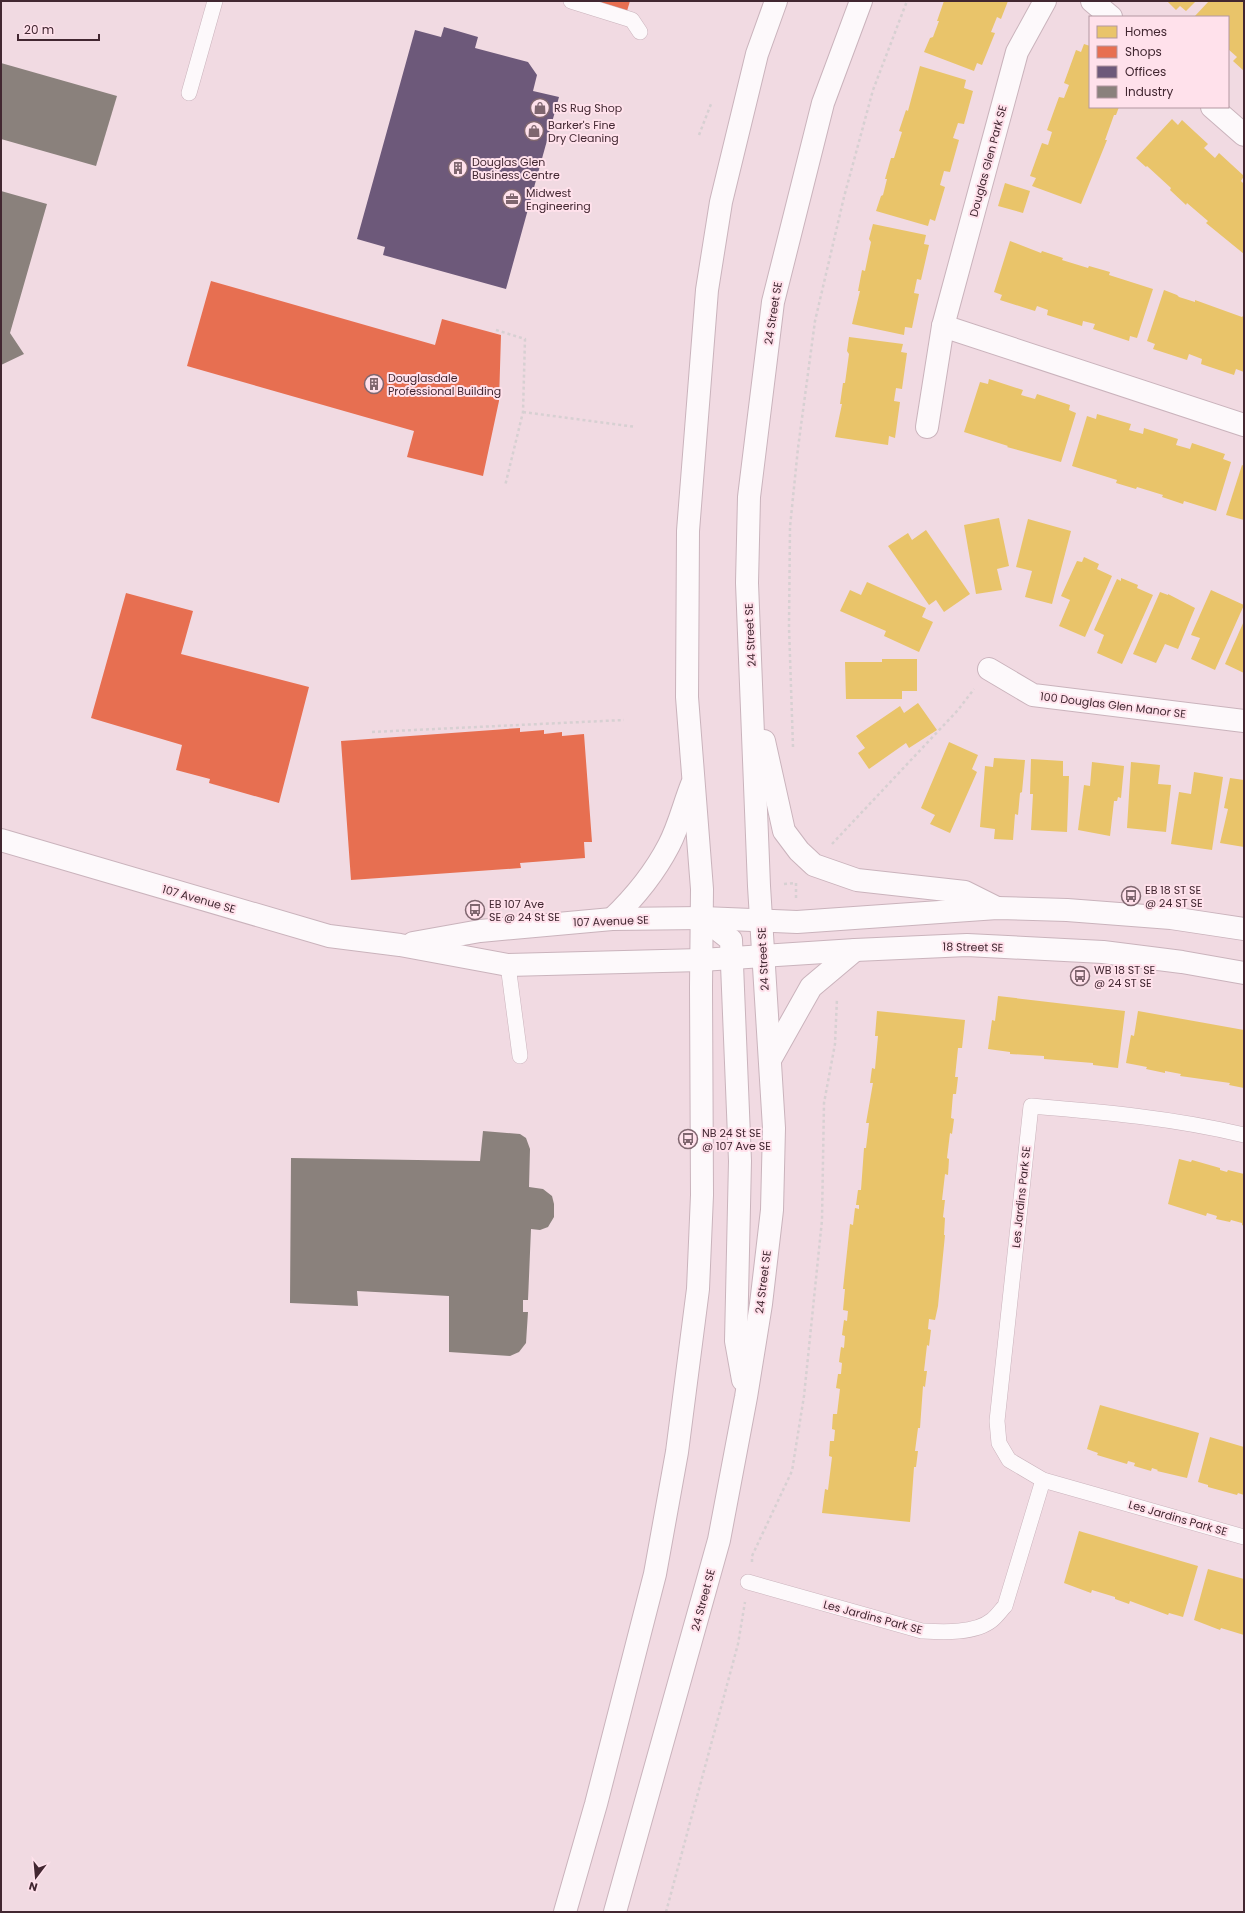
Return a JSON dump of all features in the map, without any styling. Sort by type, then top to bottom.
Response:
[{"type":"main road","points":[[565,1912],[596,1804],[655,1574],[677,1452],[698,1289],[702,1188],[702,889],[687,697],[688,531],[707,290],[721,202],[757,54],[776,1]]},
{"type":"main road","name":"24 Street SE","points":[[615,1912],[719,1540],[746,1397],[761,1304],[772,1210],[774,1128],[771,1058],[761,922],[747,583],[749,497],[773,302],[823,102],[861,1]]},
{"type":"main road","name":"Douglas Glen Park SE","points":[[927,428],[943,326],[1017,52],[1045,1]]},
{"type":"main road","points":[[1092,1],[1110,16]]},
{"type":"main road","points":[[1213,108],[1244,135]]},
{"type":"main road","points":[[943,326],[1244,425]]},
{"type":"main road","name":"100 Douglas Glen Manor SE","points":[[989,669],[1032,696],[1244,721]]},
{"type":"main road","points":[[752,684],[784,830],[799,851],[814,864],[857,880],[906,884],[965,892],[996,908]]},
{"type":"main road","points":[[612,919],[633,899],[648,881],[670,844],[694,778]]},
{"type":"main road","name":"107 Avenue SE","points":[[1,840],[329,936],[400,946],[508,965],[701,960]]},
{"type":"main road","points":[[702,918],[761,922],[797,922],[996,908],[1067,910],[1171,918],[1244,929]]},
{"type":"main road","points":[[702,918],[730,938],[732,957],[740,1161],[736,1341],[746,1397]]},
{"type":"main road","name":"107 Avenue SE","points":[[400,946],[480,931],[612,919],[702,918]]},
{"type":"main road","name":"18 Street SE","points":[[701,960],[855,950],[967,945],[1103,952],[1182,962],[1244,973]]},
{"type":"main road","points":[[771,1058],[811,987],[855,950]]},
{"type":"lane","points":[[189,93],[215,1]]},
{"type":"lane","points":[[571,1],[632,20],[640,32]]},
{"type":"lane","points":[[508,965],[520,1056]]},
{"type":"lane","name":"Les Jardins Park SE","points":[[1244,1135],[1206,1126],[1112,1112],[1031,1106],[997,1421],[999,1443],[1008,1460],[1043,1480],[1244,1537]]},
{"type":"lane","name":"Les Jardins Park SE","points":[[748,1582],[922,1631],[948,1632],[971,1629],[992,1621],[1005,1606],[1043,1480]]},
{"type":"path","points":[[793,750],[789,627],[790,527],[798,448],[815,322],[844,197],[873,90],[907,1]]},
{"type":"path","points":[[699,135],[711,104]]},
{"type":"path","points":[[496,330],[525,340],[523,412],[505,486]]},
{"type":"path","points":[[523,412],[636,427]]},
{"type":"path","points":[[830,847],[958,710],[989,669]]},
{"type":"path","points":[[372,732],[624,720]]},
{"type":"path","points":[[783,884],[796,883]]},
{"type":"path","points":[[666,1912],[738,1644],[752,1556],[792,1471],[803,1404],[814,1311],[822,1220],[824,1103],[834,1044],[838,994]]},
{"type":"building: Homes","points":[[944,1],[1008,1],[1001,19],[997,17],[991,32],[995,33],[982,65],[977,63],[974,71],[924,52],[930,38],[933,37]]},
{"type":"building: Homes","points":[[1167,1],[1196,1],[1186,11],[1180,6],[1176,10]]},
{"type":"building: Homes","points":[[1209,1],[1244,1],[1244,71],[1233,61],[1237,57],[1229,50],[1229,16],[1195,16]]},
{"type":"building: Homes","points":[[1084,44],[1089,46],[1089,108],[1119,108],[1116,115],[1114,115],[1105,140],[1107,140],[1081,204],[1032,186],[1036,178],[1030,176],[1042,143],[1048,145],[1052,132],[1047,130],[1059,97],[1064,98],[1069,85],[1064,83],[1076,50],[1081,52]]},
{"type":"building: Homes","points":[[920,66],[966,80],[964,88],[973,91],[964,124],[958,123],[953,138],[959,140],[950,172],[944,171],[940,185],[945,187],[935,221],[930,219],[928,226],[876,211],[881,196],[883,195],[887,179],[885,179],[891,158],[894,158],[902,132],[899,131],[906,110],[908,111]]},
{"type":"building: Homes","points":[[1172,119],[1178,125],[1182,120],[1208,144],[1204,148],[1215,158],[1219,153],[1244,176],[1241,181],[1244,184],[1244,254],[1206,223],[1208,221],[1187,203],[1186,205],[1170,190],[1171,188],[1136,158]]},
{"type":"building: Homes","points":[[1005,183],[1030,191],[1023,213],[998,206]]},
{"type":"building: Homes","points":[[873,224],[926,235],[924,244],[929,245],[921,280],[917,279],[914,293],[919,294],[912,328],[905,327],[904,335],[852,324],[860,291],[858,291],[862,270],[865,271],[871,242],[869,239]]},
{"type":"building: Homes","points":[[1010,241],[1041,253],[1042,251],[1063,258],[1062,260],[1088,268],[1089,266],[1110,272],[1109,275],[1153,289],[1137,338],[1130,336],[1129,341],[1093,329],[1095,324],[1083,321],[1082,326],[1047,315],[1048,310],[1037,306],[1035,311],[1000,300],[1002,295],[994,292]]},
{"type":"building: Homes","points":[[1164,290],[1179,297],[1195,302],[1195,300],[1242,317],[1244,315],[1244,372],[1236,369],[1234,375],[1201,364],[1202,359],[1189,354],[1187,360],[1153,349],[1155,344],[1147,341]]},
{"type":"building: Homes","points":[[849,337],[903,344],[901,352],[907,353],[902,389],[896,388],[894,401],[900,402],[895,438],[889,436],[888,445],[835,437],[842,404],[840,404],[843,383],[845,383],[849,354],[847,351]]},
{"type":"building: Homes","points":[[989,379],[1023,390],[1021,395],[1035,399],[1037,394],[1070,405],[1069,410],[1076,413],[1061,462],[1007,447],[1008,446],[964,432],[980,382],[988,384]]},
{"type":"building: Homes","points":[[1097,414],[1131,424],[1129,430],[1143,434],[1144,428],[1178,439],[1176,445],[1190,449],[1192,443],[1225,454],[1223,459],[1231,462],[1216,511],[1184,501],[1183,504],[1162,497],[1163,495],[1137,487],[1136,489],[1116,483],[1117,480],[1072,466],[1087,416],[1096,419]]},
{"type":"building: Homes","points":[[1242,465],[1244,466],[1244,520],[1226,515]]},
{"type":"building: Homes","points":[[999,518],[1009,566],[997,569],[1002,590],[976,594],[964,525]]},
{"type":"building: Homes","points":[[1028,519],[1071,531],[1052,604],[1025,597],[1032,571],[1016,567]]},
{"type":"building: Homes","points":[[926,530],[970,594],[944,612],[936,600],[929,605],[888,546],[908,533],[912,540]]},
{"type":"building: Homes","points":[[1084,557],[1099,564],[1097,569],[1112,576],[1085,637],[1059,626],[1070,600],[1061,596],[1077,561],[1082,562]]},
{"type":"building: Homes","points":[[1121,578],[1138,585],[1137,588],[1153,595],[1122,664],[1097,653],[1104,635],[1094,630],[1117,579],[1121,581]]},
{"type":"building: Homes","points":[[867,582],[926,608],[922,617],[933,622],[919,652],[884,636],[886,631],[840,611],[850,590],[861,595]]},
{"type":"building: Homes","points":[[1211,590],[1244,605],[1215,670],[1191,659],[1200,638],[1191,635]]},
{"type":"building: Homes","points":[[1160,592],[1168,594],[1195,608],[1178,649],[1165,644],[1156,663],[1133,654]]},
{"type":"building: Homes","points":[[1244,621],[1244,673],[1225,664]]},
{"type":"building: Homes","points":[[882,659],[917,659],[917,691],[902,691],[902,699],[846,699],[845,662],[882,662]]},
{"type":"building: Homes","points":[[918,703],[937,730],[909,748],[906,743],[869,769],[858,753],[865,748],[856,736],[900,706],[904,713]]},
{"type":"building: Homes","points":[[949,742],[978,755],[972,769],[977,772],[950,833],[930,824],[935,815],[921,808]]},
{"type":"building: Homes","points":[[994,758],[1025,760],[1018,815],[1015,814],[1013,840],[994,839],[995,829],[980,827],[985,766],[993,767]]},
{"type":"building: Homes","points":[[1031,759],[1063,761],[1063,776],[1069,776],[1067,832],[1031,830],[1033,794],[1030,794]]},
{"type":"building: Homes","points":[[1092,762],[1124,766],[1121,798],[1118,797],[1117,801],[1114,801],[1110,836],[1078,830],[1084,785],[1090,786]]},
{"type":"building: Homes","points":[[1131,762],[1160,765],[1158,784],[1171,785],[1166,832],[1127,828]]},
{"type":"building: Homes","points":[[1194,772],[1223,777],[1212,850],[1171,844],[1179,792],[1191,794]]},
{"type":"building: Homes","points":[[1230,778],[1244,780],[1244,847],[1220,843],[1228,809],[1224,808]]},
{"type":"building: Homes","points":[[998,996],[1125,1011],[1118,1068],[1093,1065],[1093,1063],[1044,1059],[1044,1056],[1010,1054],[1010,1052],[988,1049],[992,1020],[995,1021]]},
{"type":"building: Homes","points":[[877,1011],[965,1020],[962,1048],[958,1048],[955,1077],[958,1077],[956,1094],[953,1094],[951,1118],[954,1119],[952,1134],[950,1133],[947,1158],[949,1159],[948,1175],[945,1174],[942,1200],[945,1200],[943,1217],[945,1218],[945,1235],[938,1306],[935,1320],[929,1319],[928,1329],[931,1330],[929,1346],[927,1345],[924,1371],[927,1371],[925,1387],[923,1386],[920,1428],[918,1428],[915,1451],[918,1451],[916,1467],[914,1467],[910,1522],[822,1513],[825,1489],[828,1490],[832,1457],[829,1456],[830,1441],[834,1441],[835,1430],[832,1429],[833,1414],[837,1414],[840,1389],[836,1388],[838,1374],[841,1374],[842,1363],[839,1362],[841,1347],[844,1348],[845,1336],[842,1335],[844,1320],[847,1321],[848,1311],[843,1310],[845,1289],[843,1289],[850,1224],[853,1225],[855,1208],[859,1209],[859,1205],[856,1205],[858,1190],[861,1190],[864,1148],[866,1148],[869,1123],[866,1123],[873,1083],[870,1083],[872,1068],[875,1069],[878,1036],[875,1036]]},
{"type":"building: Homes","points":[[1138,1011],[1244,1030],[1244,1088],[1229,1085],[1230,1083],[1180,1076],[1181,1074],[1165,1071],[1165,1073],[1146,1069],[1147,1067],[1126,1063],[1131,1035],[1134,1036]]},
{"type":"building: Homes","points":[[1179,1159],[1191,1162],[1192,1160],[1220,1168],[1220,1170],[1227,1172],[1228,1170],[1244,1174],[1244,1226],[1242,1223],[1231,1220],[1230,1222],[1216,1219],[1217,1216],[1207,1213],[1206,1216],[1168,1204]]},
{"type":"building: Homes","points":[[1100,1405],[1199,1433],[1187,1478],[1157,1471],[1158,1470],[1152,1468],[1151,1471],[1134,1466],[1135,1463],[1128,1461],[1127,1464],[1097,1455],[1098,1453],[1087,1449]]},
{"type":"building: Homes","points":[[1210,1437],[1244,1447],[1244,1495],[1238,1493],[1237,1495],[1208,1487],[1208,1485],[1198,1482]]},
{"type":"building: Homes","points":[[1079,1531],[1198,1566],[1183,1617],[1169,1613],[1168,1615],[1130,1601],[1129,1604],[1115,1599],[1115,1597],[1092,1590],[1091,1593],[1064,1583]]},
{"type":"building: Homes","points":[[1208,1569],[1244,1579],[1244,1635],[1221,1628],[1220,1630],[1194,1620]]},
{"type":"building: Shops","points":[[593,1],[630,1],[627,11]]},
{"type":"building: Shops","name":"Douglasdale Professional Building","points":[[211,281],[435,345],[442,319],[501,335],[499,401],[483,476],[407,457],[414,431],[187,366]]},
{"type":"building: Shops","points":[[126,593],[193,611],[181,654],[309,687],[279,803],[209,783],[210,779],[176,770],[182,745],[91,718]]},
{"type":"building: Shops","points":[[520,728],[520,732],[544,730],[544,734],[562,732],[562,736],[584,734],[592,842],[584,842],[585,858],[520,863],[521,868],[351,880],[341,741]]},
{"type":"building: Offices","name":"Douglas Glen Business Centre","points":[[444,27],[478,37],[475,48],[528,62],[537,75],[533,91],[559,97],[506,289],[383,255],[385,247],[357,239],[415,30],[441,37]]},
{"type":"building: Industry","points":[[1,63],[117,96],[96,166],[1,139]]},
{"type":"building: Industry","points":[[1,191],[47,204],[10,333],[24,354],[1,365]]},
{"type":"building: Industry","points":[[483,1131],[520,1134],[526,1138],[530,1149],[529,1187],[543,1189],[552,1196],[554,1204],[554,1217],[548,1227],[540,1230],[531,1229],[528,1300],[523,1300],[523,1312],[528,1312],[526,1343],[519,1352],[510,1356],[449,1352],[449,1296],[357,1291],[358,1306],[290,1303],[291,1158],[480,1161]]},
{"type":"place","name":"RS Rug Shop","points":[[540,108]]},
{"type":"place","name":"Barker's Fine Dry Cleaning","points":[[534,131]]},
{"type":"place","name":"Douglas Glen Business Centre","points":[[458,168]]},
{"type":"place","name":"Midwest Engineering","points":[[512,199]]},
{"type":"place","name":"Douglasdale Professional Building","points":[[374,384]]},
{"type":"place","name":"EB 18 ST SE @ 24 ST SE","points":[[1131,896]]},
{"type":"place","name":"EB 107 Ave SE @ 24 St SE","points":[[475,910]]},
{"type":"place","name":"WB 18 ST SE @ 24 ST SE","points":[[1080,976]]},
{"type":"place","name":"NB 24 St SE @ 107 Ave SE","points":[[688,1139]]}]
